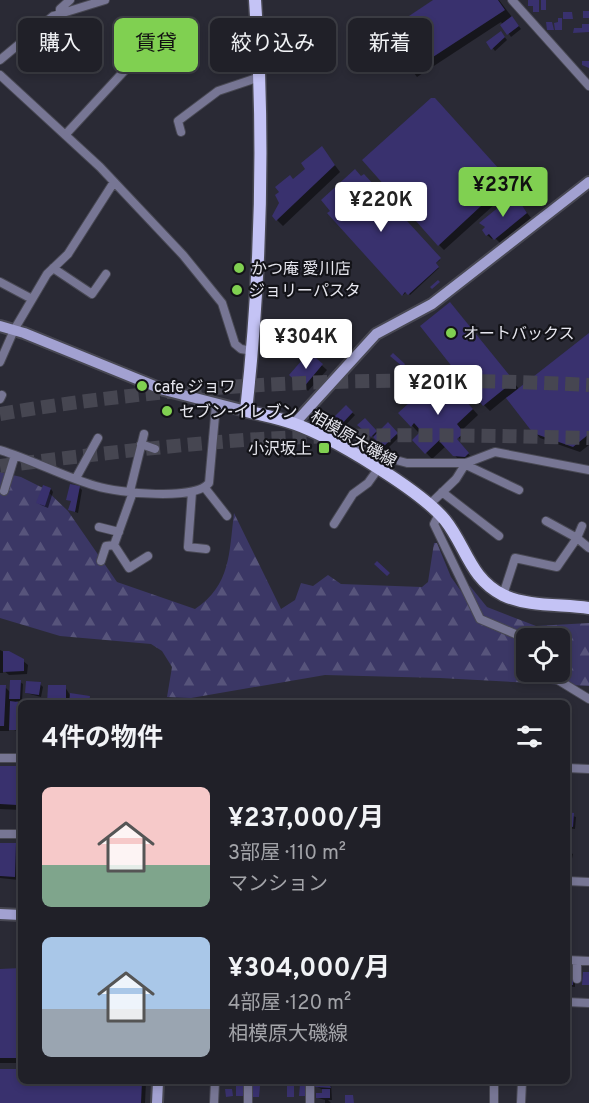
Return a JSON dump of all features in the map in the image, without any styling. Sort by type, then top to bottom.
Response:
[{"type":"main road","points":[[246,411],[253,351],[262,148],[255,0]]},
{"type":"main road","name":"相模原大磯線","points":[[246,411],[295,423],[378,469],[429,504],[439,513],[457,537],[474,571],[503,595],[526,602],[589,608]]},
{"type":"street","points":[[60,13],[60,9],[70,0]]},
{"type":"street","points":[[0,60],[43,22],[60,13],[105,0]]},
{"type":"street","points":[[512,0],[589,86]]},
{"type":"street","points":[[66,134],[123,72]]},
{"type":"street","points":[[0,75],[66,134],[114,182],[218,296],[226,312],[235,344],[241,349],[253,351]]},
{"type":"street","points":[[181,132],[178,121],[218,91],[260,77]]},
{"type":"street","points":[[0,362],[14,330],[32,299],[53,268],[68,254],[114,182]]},
{"type":"street","points":[[295,423],[376,334],[432,304],[589,182]]},
{"type":"street","points":[[53,268],[92,294],[106,274]]},
{"type":"street","points":[[0,282],[32,299]]},
{"type":"street","points":[[0,326],[164,390],[246,411]]},
{"type":"street","points":[[0,450],[96,486],[131,492],[192,492],[205,488],[210,483],[216,405]]},
{"type":"street","points":[[144,434],[131,492],[114,546],[127,570],[148,556]]},
{"type":"street","points":[[76,478],[98,438]]},
{"type":"street","points":[[141,444],[155,449]]},
{"type":"street","points":[[353,454],[361,446],[381,456],[407,463],[466,464],[495,452],[589,470]]},
{"type":"street","points":[[4,491],[15,455]]},
{"type":"street","points":[[466,464],[519,490]]},
{"type":"street","points":[[429,504],[466,464]]},
{"type":"street","points":[[334,524],[353,494],[368,483],[378,469]]},
{"type":"street","points":[[205,488],[227,516]]},
{"type":"street","points":[[192,492],[184,547],[206,549]]},
{"type":"street","points":[[442,492],[489,524],[499,536]]},
{"type":"street","points":[[439,513],[434,524],[480,620],[516,635]]},
{"type":"street","points":[[546,521],[577,538],[589,548]]},
{"type":"street","points":[[503,595],[514,558],[541,567],[557,567],[577,538],[582,526]]},
{"type":"street","points":[[99,527],[119,532]]},
{"type":"street","points":[[101,561],[106,546],[114,546]]},
{"type":"street","points":[[561,682],[589,699]]},
{"type":"street","points":[[0,758],[18,758]]},
{"type":"street","points":[[570,768],[589,769]]},
{"type":"street","points":[[0,834],[18,834]]},
{"type":"street","points":[[570,881],[589,882]]},
{"type":"street","points":[[0,914],[18,915]]},
{"type":"street","points":[[570,960],[589,961]]},
{"type":"street","points":[[577,961],[577,979]]},
{"type":"street","points":[[570,1002],[589,1003]]},
{"type":"street","points":[[158,1084],[158,1103]]},
{"type":"street","points":[[214,1103],[215,1084]]},
{"type":"street","points":[[248,1084],[248,1103]]},
{"type":"street","points":[[310,1084],[310,1103]]},
{"type":"street","points":[[494,1084],[494,1103]]},
{"type":"street","points":[[521,1103],[522,1084]]},
{"type":"green space","points":[[0,472],[21,477],[45,489],[68,511],[117,582],[195,609],[216,590],[222,579],[229,555],[234,513],[281,609],[295,600],[301,583],[313,586],[328,575],[341,584],[422,587],[428,582],[434,543],[437,543],[451,577],[461,591],[470,586],[487,607],[536,626],[589,623],[589,686],[325,675],[191,698],[167,697],[172,667],[162,651],[151,644],[60,636],[0,618]]},
{"type":"building","points":[[433,0],[498,0],[505,10],[432,58],[432,18],[406,18]]},
{"type":"building","points":[[528,0],[539,0],[539,12],[533,12],[533,6],[528,6]]},
{"type":"building","points":[[541,0],[546,0],[546,10],[541,10]]},
{"type":"building","points":[[583,11],[589,11],[589,18],[583,18]]},
{"type":"building","points":[[563,12],[572,12],[573,19],[563,19]]},
{"type":"building","points":[[512,16],[519,26],[507,35],[500,25]]},
{"type":"building","points":[[558,18],[562,18],[562,30],[555,30],[554,23],[558,22]]},
{"type":"building","points":[[546,22],[552,22],[554,30],[547,30]]},
{"type":"building","points":[[582,24],[589,24],[589,32],[573,33],[574,28],[582,28]]},
{"type":"building","points":[[501,31],[505,37],[491,50],[486,42]]},
{"type":"building","points":[[582,61],[589,61],[589,68],[582,65]]},
{"type":"building","points":[[431,98],[435,98],[509,180],[438,246],[362,160]]},
{"type":"building","points":[[322,146],[335,165],[276,221],[272,216],[279,203],[275,195],[279,192],[275,187],[290,175],[293,179],[305,169],[301,163]]},
{"type":"building","points":[[355,169],[361,176],[364,174],[441,258],[436,263],[439,267],[408,295],[405,292],[402,296],[327,213],[330,211],[321,200]]},
{"type":"building","points":[[510,198],[514,202],[518,199],[527,213],[494,240],[489,234],[486,236],[482,230],[485,227],[479,223]]},
{"type":"building","points":[[438,280],[440,282],[432,289],[430,287]]},
{"type":"building","points":[[450,302],[514,381],[483,406],[420,326]]},
{"type":"building","points":[[264,329],[282,330],[280,341],[264,340]]},
{"type":"building","points":[[589,333],[589,434],[573,447],[533,433],[506,398]]},
{"type":"building","points":[[309,352],[323,364],[303,388],[289,375]]},
{"type":"building","points":[[393,353],[405,364],[403,367],[390,356]]},
{"type":"building","points":[[449,369],[454,376],[451,378],[445,372]]},
{"type":"building","points":[[443,372],[459,392],[458,396],[460,394],[473,409],[457,424],[464,433],[457,439],[469,453],[465,457],[453,456],[440,442],[450,430],[425,454],[412,440],[421,431],[414,423],[411,427],[398,413]]},
{"type":"building","points":[[456,379],[465,390],[462,392],[454,382]]},
{"type":"building","points":[[346,405],[353,412],[338,428],[330,421]]},
{"type":"building","points":[[365,418],[377,431],[371,437],[357,425]]},
{"type":"building","points":[[388,422],[398,433],[383,447],[373,437]]},
{"type":"building","points":[[70,484],[80,486],[75,512],[68,510],[71,501],[66,500]]},
{"type":"building","points":[[43,485],[51,488],[45,506],[36,503]]},
{"type":"building","points":[[377,561],[390,573],[387,576],[374,564]]},
{"type":"building","points":[[3,651],[9,651],[24,659],[24,671],[3,672]]},
{"type":"building","points":[[10,680],[21,680],[20,699],[9,699]]},
{"type":"building","points":[[26,681],[41,682],[39,695],[25,693]]},
{"type":"building","points":[[0,685],[6,685],[4,726],[0,726]]},
{"type":"building","points":[[48,685],[66,685],[66,700],[47,700]]},
{"type":"building","points":[[70,693],[90,696],[90,700],[69,700]]},
{"type":"building","points":[[10,701],[18,702],[17,730],[9,730]]},
{"type":"building","points":[[0,766],[17,766],[17,805],[0,804]]},
{"type":"building","points":[[570,812],[574,813],[573,827],[570,826]]},
{"type":"building","points":[[0,843],[16,843],[15,877],[0,876]]},
{"type":"building","points":[[18,968],[18,1058],[0,1058],[0,969]]},
{"type":"building","points":[[583,972],[589,972],[589,985],[582,985]]},
{"type":"building","points":[[570,973],[573,973],[573,985],[570,985]]},
{"type":"building","points":[[0,1069],[18,1069],[18,1084],[142,1084],[141,1103],[0,1103]]},
{"type":"building","points":[[287,1084],[294,1084],[294,1097],[287,1097]]},
{"type":"building","points":[[300,1084],[306,1084],[306,1096],[299,1096]]},
{"type":"building","points":[[317,1084],[330,1084],[331,1088],[315,1087]]},
{"type":"building","points":[[236,1085],[245,1085],[245,1096],[236,1096]]},
{"type":"building","points":[[253,1086],[260,1086],[259,1097],[253,1097]]},
{"type":"building","points":[[225,1089],[232,1089],[233,1096],[226,1097]]},
{"type":"building","points":[[322,1089],[330,1089],[330,1098],[316,1098],[316,1093],[322,1093]]},
{"type":"building","points":[[345,1095],[353,1095],[354,1103],[345,1103]]},
{"type":"tunnel","points":[[0,414],[146,394],[294,383],[442,381],[589,385]]},
{"type":"tunnel","points":[[0,466],[244,440],[416,435],[589,438]]},
{"type":"place","name":"かつ庵 愛川店","points":[[239,268]]},
{"type":"place","name":"ジョリーパスタ","points":[[237,290]]},
{"type":"place","name":"オートバックス","points":[[451,333]]},
{"type":"place","name":"cafe ジョワ","points":[[142,386]]},
{"type":"place","name":"セブン-イレブン","points":[[167,411]]},
{"type":"place","name":"小沢坂上","points":[[324,448]]}]
